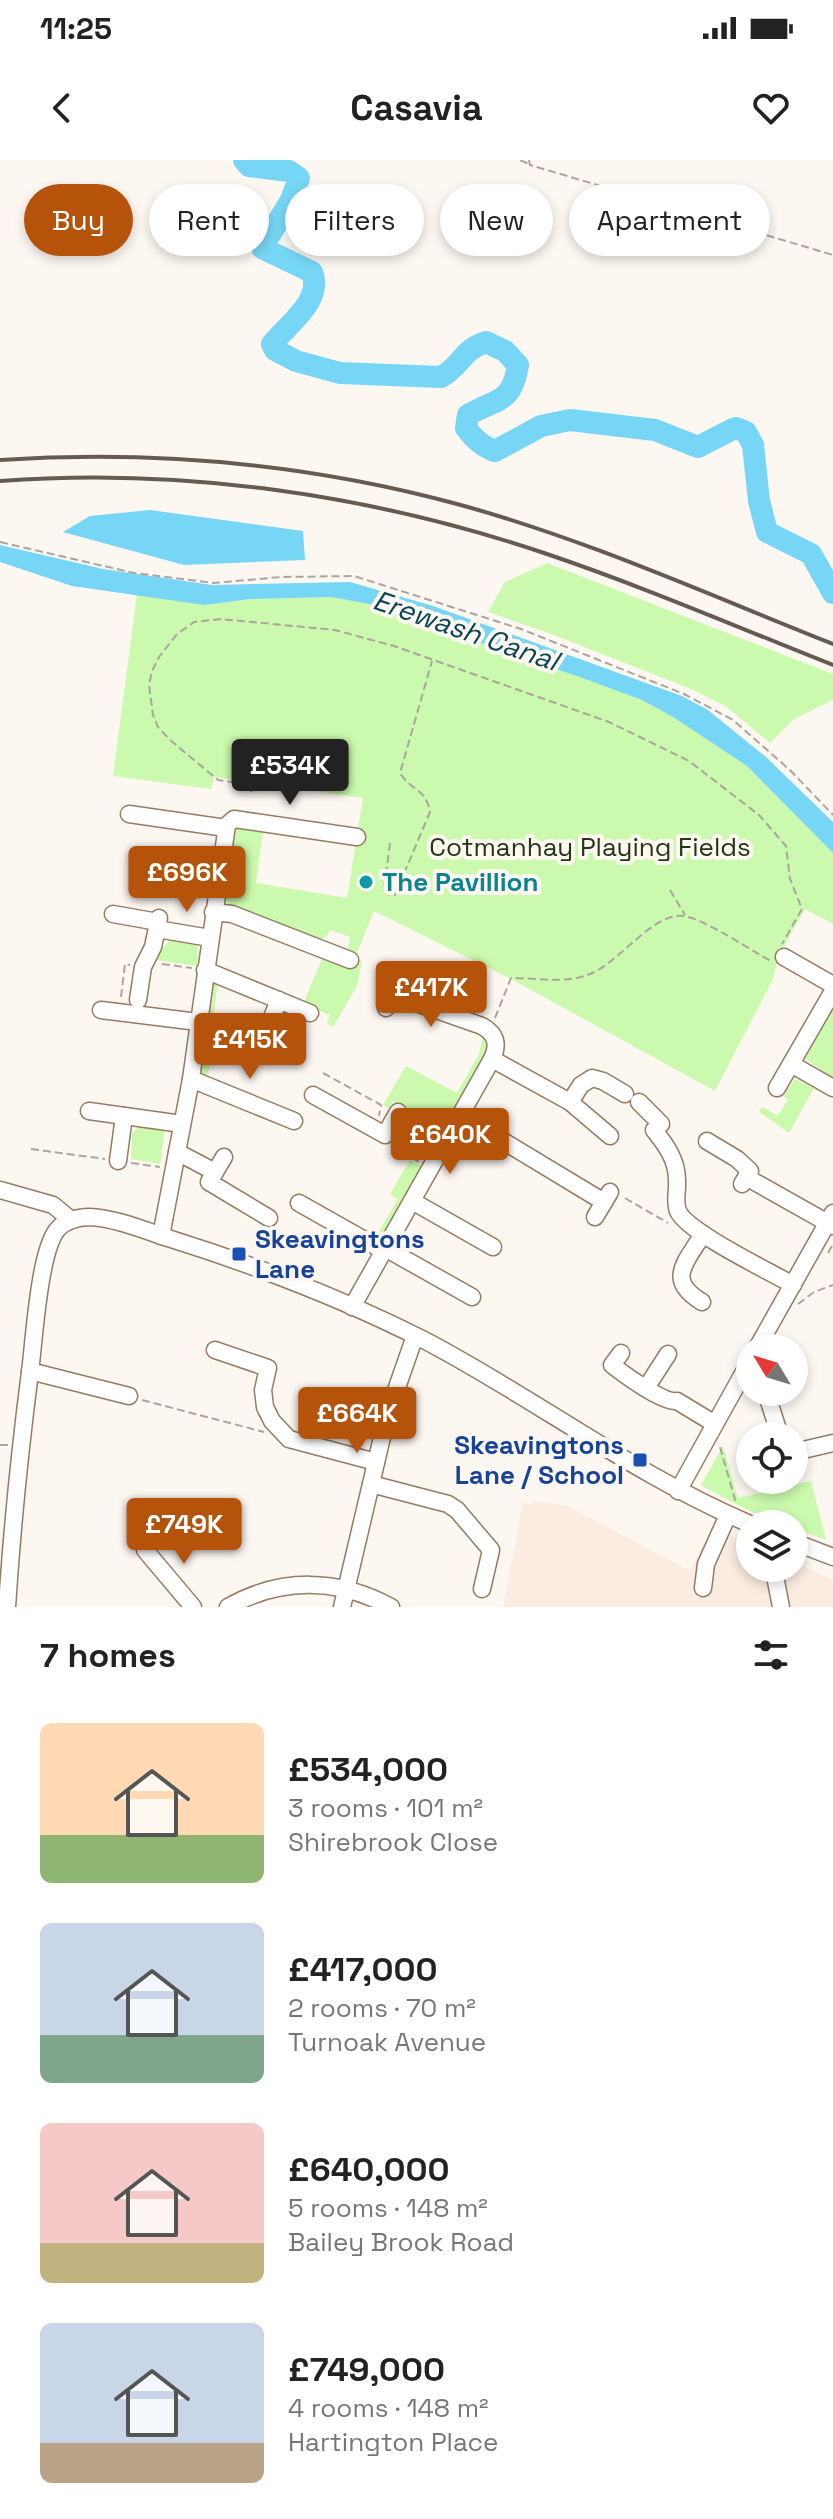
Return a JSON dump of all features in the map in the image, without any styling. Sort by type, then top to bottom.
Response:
[{"type":"street","points":[[129,814],[227,825]]},
{"type":"street","points":[[161,1236],[191,1079],[227,825],[234,819],[357,837]]},
{"type":"street","points":[[213,912],[232,914],[334,945],[350,960]]},
{"type":"street","points":[[113,914],[210,938]]},
{"type":"street","points":[[138,1000],[145,962],[157,927]]},
{"type":"street","points":[[777,1088],[833,988],[779,954]]},
{"type":"street","points":[[205,970],[310,1013]]},
{"type":"street","points":[[352,1307],[497,1046],[492,1034],[391,993]]},
{"type":"street","points":[[264,1037],[279,1000]]},
{"type":"street","points":[[101,1010],[198,1022]]},
{"type":"street","points":[[492,1059],[570,1102],[610,1136]]},
{"type":"street","points":[[791,1064],[833,1088]]},
{"type":"street","points":[[570,1102],[581,1085],[592,1078],[632,1098],[669,1151],[677,1172],[679,1211],[698,1231],[793,1285]]},
{"type":"street","points":[[191,1079],[294,1121]]},
{"type":"street","points":[[313,1095],[385,1118],[441,1150]]},
{"type":"street","points":[[89,1111],[182,1124]]},
{"type":"street","points":[[460,1115],[607,1197],[595,1217]]},
{"type":"street","points":[[118,1161],[124,1116]]},
{"type":"street","points":[[707,1141],[737,1159],[746,1178],[831,1221],[765,1334]]},
{"type":"street","points":[[176,1160],[216,1170],[269,1218]]},
{"type":"street","points":[[0,1190],[53,1205],[71,1220]]},
{"type":"street","points":[[412,1201],[493,1247]]},
{"type":"street","points":[[299,1203],[472,1297]]},
{"type":"street","points":[[468,1233],[477,1216]]},
{"type":"street","points":[[7,1607],[37,1307],[55,1231],[71,1220],[89,1217],[161,1236],[352,1307],[415,1336],[678,1491],[736,1513]]},
{"type":"street","points":[[698,1231],[681,1278],[687,1293],[702,1302]]},
{"type":"street","points":[[342,1607],[395,1388],[415,1336]]},
{"type":"street","points":[[215,1350],[268,1368],[263,1390],[265,1407],[272,1421],[289,1439],[376,1462]]},
{"type":"street","points":[[621,1353],[612,1365],[646,1388],[671,1402],[677,1401],[715,1424]]},
{"type":"street","points":[[646,1388],[668,1354]]},
{"type":"street","points":[[30,1371],[129,1396]]},
{"type":"street","points":[[678,1491],[736,1389]]},
{"type":"street","points":[[808,1449],[833,1443]]},
{"type":"street","points":[[371,1484],[448,1504],[457,1510],[491,1550],[482,1589]]},
{"type":"street","points":[[703,1588],[706,1564],[732,1510]]},
{"type":"street","points":[[808,1547],[833,1557]]},
{"type":"street","points":[[145,1550],[193,1607]]},
{"type":"street","points":[[776,1582],[781,1607]]},
{"type":"street","points":[[228,1607],[256,1593],[289,1585],[318,1584],[363,1593],[391,1607]]},
{"type":"path","points":[[520,160],[833,255]]},
{"type":"path","points":[[529,160],[530,165]]},
{"type":"path","points":[[0,542],[134,573],[214,583],[281,577],[354,576],[521,629],[684,694],[733,720],[791,771],[833,815]]},
{"type":"path","points":[[251,792],[252,785],[218,780],[199,766],[158,727],[153,715],[149,685],[159,657],[177,634],[194,622],[221,619],[335,630],[394,646],[609,722],[689,761],[759,815],[786,846],[790,879],[802,909],[779,954],[771,961],[686,916],[670,890]]},
{"type":"path","points":[[390,843],[384,890],[386,894],[395,895],[430,812],[424,794],[402,778],[400,773],[432,660]]},
{"type":"path","points":[[492,1034],[511,978],[568,980],[593,973],[667,918],[686,916]]},
{"type":"path","points":[[145,962],[205,970]]},
{"type":"path","points":[[323,1073],[357,1092],[385,1118],[388,1143],[431,1169]]},
{"type":"path","points":[[355,1096],[357,1092]]},
{"type":"path","points":[[31,1149],[118,1161],[176,1160]]},
{"type":"path","points":[[607,1197],[611,1189],[685,1233],[698,1231]]},
{"type":"path","points":[[797,1305],[814,1292],[833,1285]]},
{"type":"path","points":[[129,1396],[289,1439]]},
{"type":"path","points":[[719,1446],[732,1510]]},
{"type":"shaded area","points":[[533,1501],[568,1506],[690,1571],[712,1528],[736,1538],[736,1582],[808,1582],[808,1568],[833,1580],[833,1607],[503,1607],[523,1502],[532,1505]]},
{"type":"green space","points":[[547,563],[833,674],[833,700],[794,719],[770,743],[727,707],[691,689],[488,612],[505,582]]},
{"type":"green space","name":"Cotmanhay Playing Fields","points":[[137,594],[204,605],[251,599],[331,597],[369,604],[642,700],[747,766],[833,853],[833,924],[805,909],[778,957],[773,979],[715,1091],[513,980],[374,911],[357,953],[348,949],[350,937],[330,930],[326,937],[319,940],[230,906],[225,899],[233,834],[239,827],[263,831],[256,883],[347,898],[363,798],[214,777],[211,789],[113,776]]},
{"type":"green space","points":[[171,939],[198,945],[197,966],[156,960],[155,957]]},
{"type":"green space","points":[[322,959],[352,969],[357,959],[362,961],[357,986],[333,1027],[327,1024],[330,1015],[303,1004]]},
{"type":"green space","points":[[212,980],[218,981],[212,1030],[222,1035],[206,1077],[201,1076]]},
{"type":"green space","points":[[833,1007],[833,1078],[805,1059]]},
{"type":"green space","points":[[483,1036],[488,1045],[485,1056],[442,1132],[433,1137],[411,1124],[409,1109],[393,1101],[389,1108],[383,1105],[406,1066],[457,1093],[479,1054]]},
{"type":"green space","points":[[795,1079],[814,1088],[789,1133],[759,1112],[762,1107],[778,1116],[788,1099],[783,1096]]},
{"type":"green space","points":[[139,1126],[165,1129],[160,1164],[131,1159],[132,1133]]},
{"type":"green space","points":[[410,1160],[422,1166],[380,1241],[375,1238],[398,1199],[390,1194]]},
{"type":"green space","points":[[723,1446],[738,1498],[755,1494],[808,1494],[808,1482],[811,1481],[826,1540],[808,1533],[808,1510],[749,1510],[701,1485]]},
{"type":"water","points":[[150,510],[303,531],[305,560],[184,565],[63,532],[90,516]]},
{"type":"water","name":"Erewash Canal","points":[[0,545],[103,569],[212,585],[350,582],[433,606],[682,696],[708,710],[766,757],[833,822],[833,853],[747,766],[642,700],[369,604],[331,597],[251,599],[204,605],[72,586],[0,562]]},
{"type":"waterway","points":[[244,160],[249,166],[289,171],[299,178],[291,200],[262,248],[312,272],[313,293],[302,311],[272,344],[275,350],[296,361],[340,373],[441,377],[471,349],[486,342],[505,351],[518,365],[512,387],[507,393],[468,415],[466,428],[479,442],[495,451],[541,426],[570,420],[655,430],[698,447],[736,428],[746,432],[753,445],[759,501],[767,532],[811,554],[833,593]]},
{"type":"railway","points":[[0,460],[116,457],[231,463],[401,490],[553,534],[833,644]]},
{"type":"railway","points":[[0,481],[138,478],[207,482],[276,490],[412,515],[581,566],[833,665]]},
{"type":"place","name":"The Pavillion","points":[[366,882]]},
{"type":"place","name":"Skeavingtons Lane","points":[[239,1254]]},
{"type":"place","name":"Skeavingtons Lane / School","points":[[640,1460]]}]
